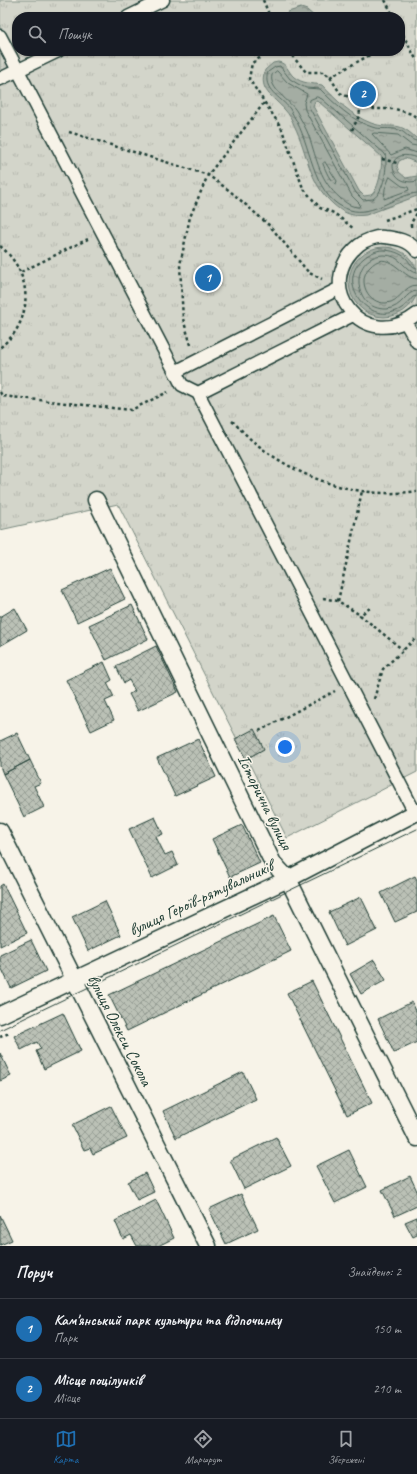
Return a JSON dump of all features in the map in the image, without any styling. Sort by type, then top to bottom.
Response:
[{"type":"street","points":[[138,12],[163,0]]},
{"type":"street","points":[[0,36],[182,385],[198,393],[348,684],[416,812]]},
{"type":"street","points":[[0,79],[48,56]]},
{"type":"street","points":[[417,249],[399,238],[381,236],[364,241],[350,252],[341,268],[340,288],[344,303],[353,315],[371,326],[389,328],[406,323],[417,314]]},
{"type":"street","points":[[175,372],[340,288]]},
{"type":"street","points":[[198,393],[353,315]]},
{"type":"street","points":[[406,323],[417,342]]},
{"type":"street","name":"Історична вулиця","points":[[96,500],[273,863],[288,879],[417,1138]]},
{"type":"street","name":"вулиця Героїв-рятувальників","points":[[0,1015],[73,979],[288,879],[416,812]]},
{"type":"street","name":"вулиця Олекси Сокола","points":[[0,831],[208,1246]]},
{"type":"path","points":[[263,0],[268,12]]},
{"type":"path","points":[[385,0],[391,12]]},
{"type":"path","points":[[405,38],[417,61]]},
{"type":"path","points":[[262,56],[252,62],[249,79],[281,127],[303,188],[317,205],[340,217],[352,227],[364,241]]},
{"type":"path","points":[[291,56],[306,72],[324,72],[330,77],[340,93],[374,109],[401,110],[417,118]]},
{"type":"path","points":[[330,77],[368,56]]},
{"type":"path","points":[[352,130],[359,116],[363,94]]},
{"type":"path","points":[[47,125],[208,176],[230,192],[270,226],[309,273],[340,288]]},
{"type":"path","points":[[382,159],[397,163]]},
{"type":"path","points":[[22,272],[103,231]]},
{"type":"path","points":[[0,246],[11,255],[22,272],[26,293],[24,314],[15,333],[0,348]]},
{"type":"path","points":[[0,392],[2,396],[131,410],[182,385]]},
{"type":"path","points":[[338,601],[362,491]]},
{"type":"path","points":[[301,593],[338,601],[360,615],[403,650]]},
{"type":"path","points":[[360,615],[370,608]]},
{"type":"path","points":[[368,722],[383,669],[417,637]]},
{"type":"path","points":[[259,731],[348,684]]},
{"type":"green space","points":[[0,0],[417,0],[417,772],[287,838],[118,504],[0,530]]},
{"type":"water","points":[[301,8],[309,12],[288,12]]},
{"type":"water","points":[[278,62],[283,64],[294,77],[301,81],[322,85],[344,107],[364,120],[378,125],[399,127],[417,139],[417,163],[405,158],[399,161],[397,166],[399,172],[406,178],[417,176],[417,196],[366,215],[348,214],[333,204],[318,186],[313,177],[299,136],[290,117],[265,88],[263,77],[265,70],[273,63]],"holes":[[[315,101],[319,102],[381,156],[380,177],[376,188],[371,195],[364,196],[359,191],[313,106]]]},
{"type":"water","points":[[377,247],[391,247],[398,249],[409,257],[417,268],[417,296],[409,307],[398,315],[391,317],[377,317],[370,315],[359,307],[351,296],[349,289],[349,275],[351,268],[359,257],[370,249]]},
{"type":"building","points":[[110,568],[125,599],[77,622],[62,590]]},
{"type":"building","points":[[132,605],[148,639],[106,660],[89,625]]},
{"type":"building","points":[[15,608],[27,630],[0,646],[0,617]]},
{"type":"building","points":[[156,646],[178,692],[138,711],[129,694],[135,691],[129,680],[124,683],[116,666]]},
{"type":"building","points":[[104,662],[112,680],[107,683],[114,697],[105,701],[114,720],[91,731],[66,680]]},
{"type":"building","points":[[254,729],[264,749],[246,759],[235,739]]},
{"type":"building","points":[[17,733],[30,760],[3,774],[0,766],[0,741]]},
{"type":"building","points":[[198,739],[216,777],[175,796],[157,758]]},
{"type":"building","points":[[30,760],[41,783],[34,786],[44,807],[24,817],[3,774]]},
{"type":"building","points":[[155,817],[163,834],[156,837],[165,855],[172,852],[178,865],[152,878],[129,829]]},
{"type":"building","points":[[242,825],[260,863],[230,877],[212,839]]},
{"type":"building","points":[[415,876],[417,880],[417,912],[395,922],[381,893]]},
{"type":"building","points":[[3,884],[27,933],[0,946],[0,886]]},
{"type":"building","points":[[361,897],[377,930],[345,946],[329,912]]},
{"type":"building","points":[[105,901],[121,935],[88,951],[72,917]]},
{"type":"building","points":[[274,916],[291,951],[127,1031],[109,995]]},
{"type":"building","points":[[31,940],[46,971],[11,988],[0,965],[0,955]]},
{"type":"building","points":[[374,960],[386,980],[361,994],[350,974]]},
{"type":"building","points":[[312,981],[372,1103],[347,1115],[287,993]]},
{"type":"building","points":[[412,1002],[417,1013],[417,1042],[394,1053],[378,1019]]},
{"type":"building","points":[[63,1013],[81,1051],[44,1069],[36,1051],[41,1049],[37,1042],[21,1050],[14,1036]]},
{"type":"building","points":[[0,1053],[11,1076],[0,1081]]},
{"type":"building","points":[[243,1072],[256,1099],[176,1138],[163,1111]]},
{"type":"building","points":[[111,1106],[127,1138],[93,1154],[90,1148],[84,1150],[72,1125]]},
{"type":"building","points":[[276,1137],[291,1166],[244,1189],[230,1160]]},
{"type":"building","points":[[349,1150],[367,1187],[335,1203],[316,1166]]},
{"type":"building","points":[[145,1173],[154,1192],[137,1200],[128,1182]]},
{"type":"building","points":[[410,1176],[417,1191],[417,1206],[395,1216],[382,1190]]},
{"type":"building","points":[[241,1194],[258,1229],[226,1244],[209,1209]]},
{"type":"building","points":[[156,1200],[174,1238],[158,1246],[137,1246],[131,1235],[123,1239],[115,1221]]},
{"type":"building","points":[[0,1215],[12,1240],[0,1245]]},
{"type":"building","points":[[417,1217],[417,1235],[413,1237],[405,1222]]},
{"type":"tram line","points":[[0,1030],[417,829]]},
{"type":"place","name":"Місце поцілунків","points":[[363,94]]},
{"type":"place","name":"Кам'янський парк культури та відпочинку","points":[[208,278]]}]
